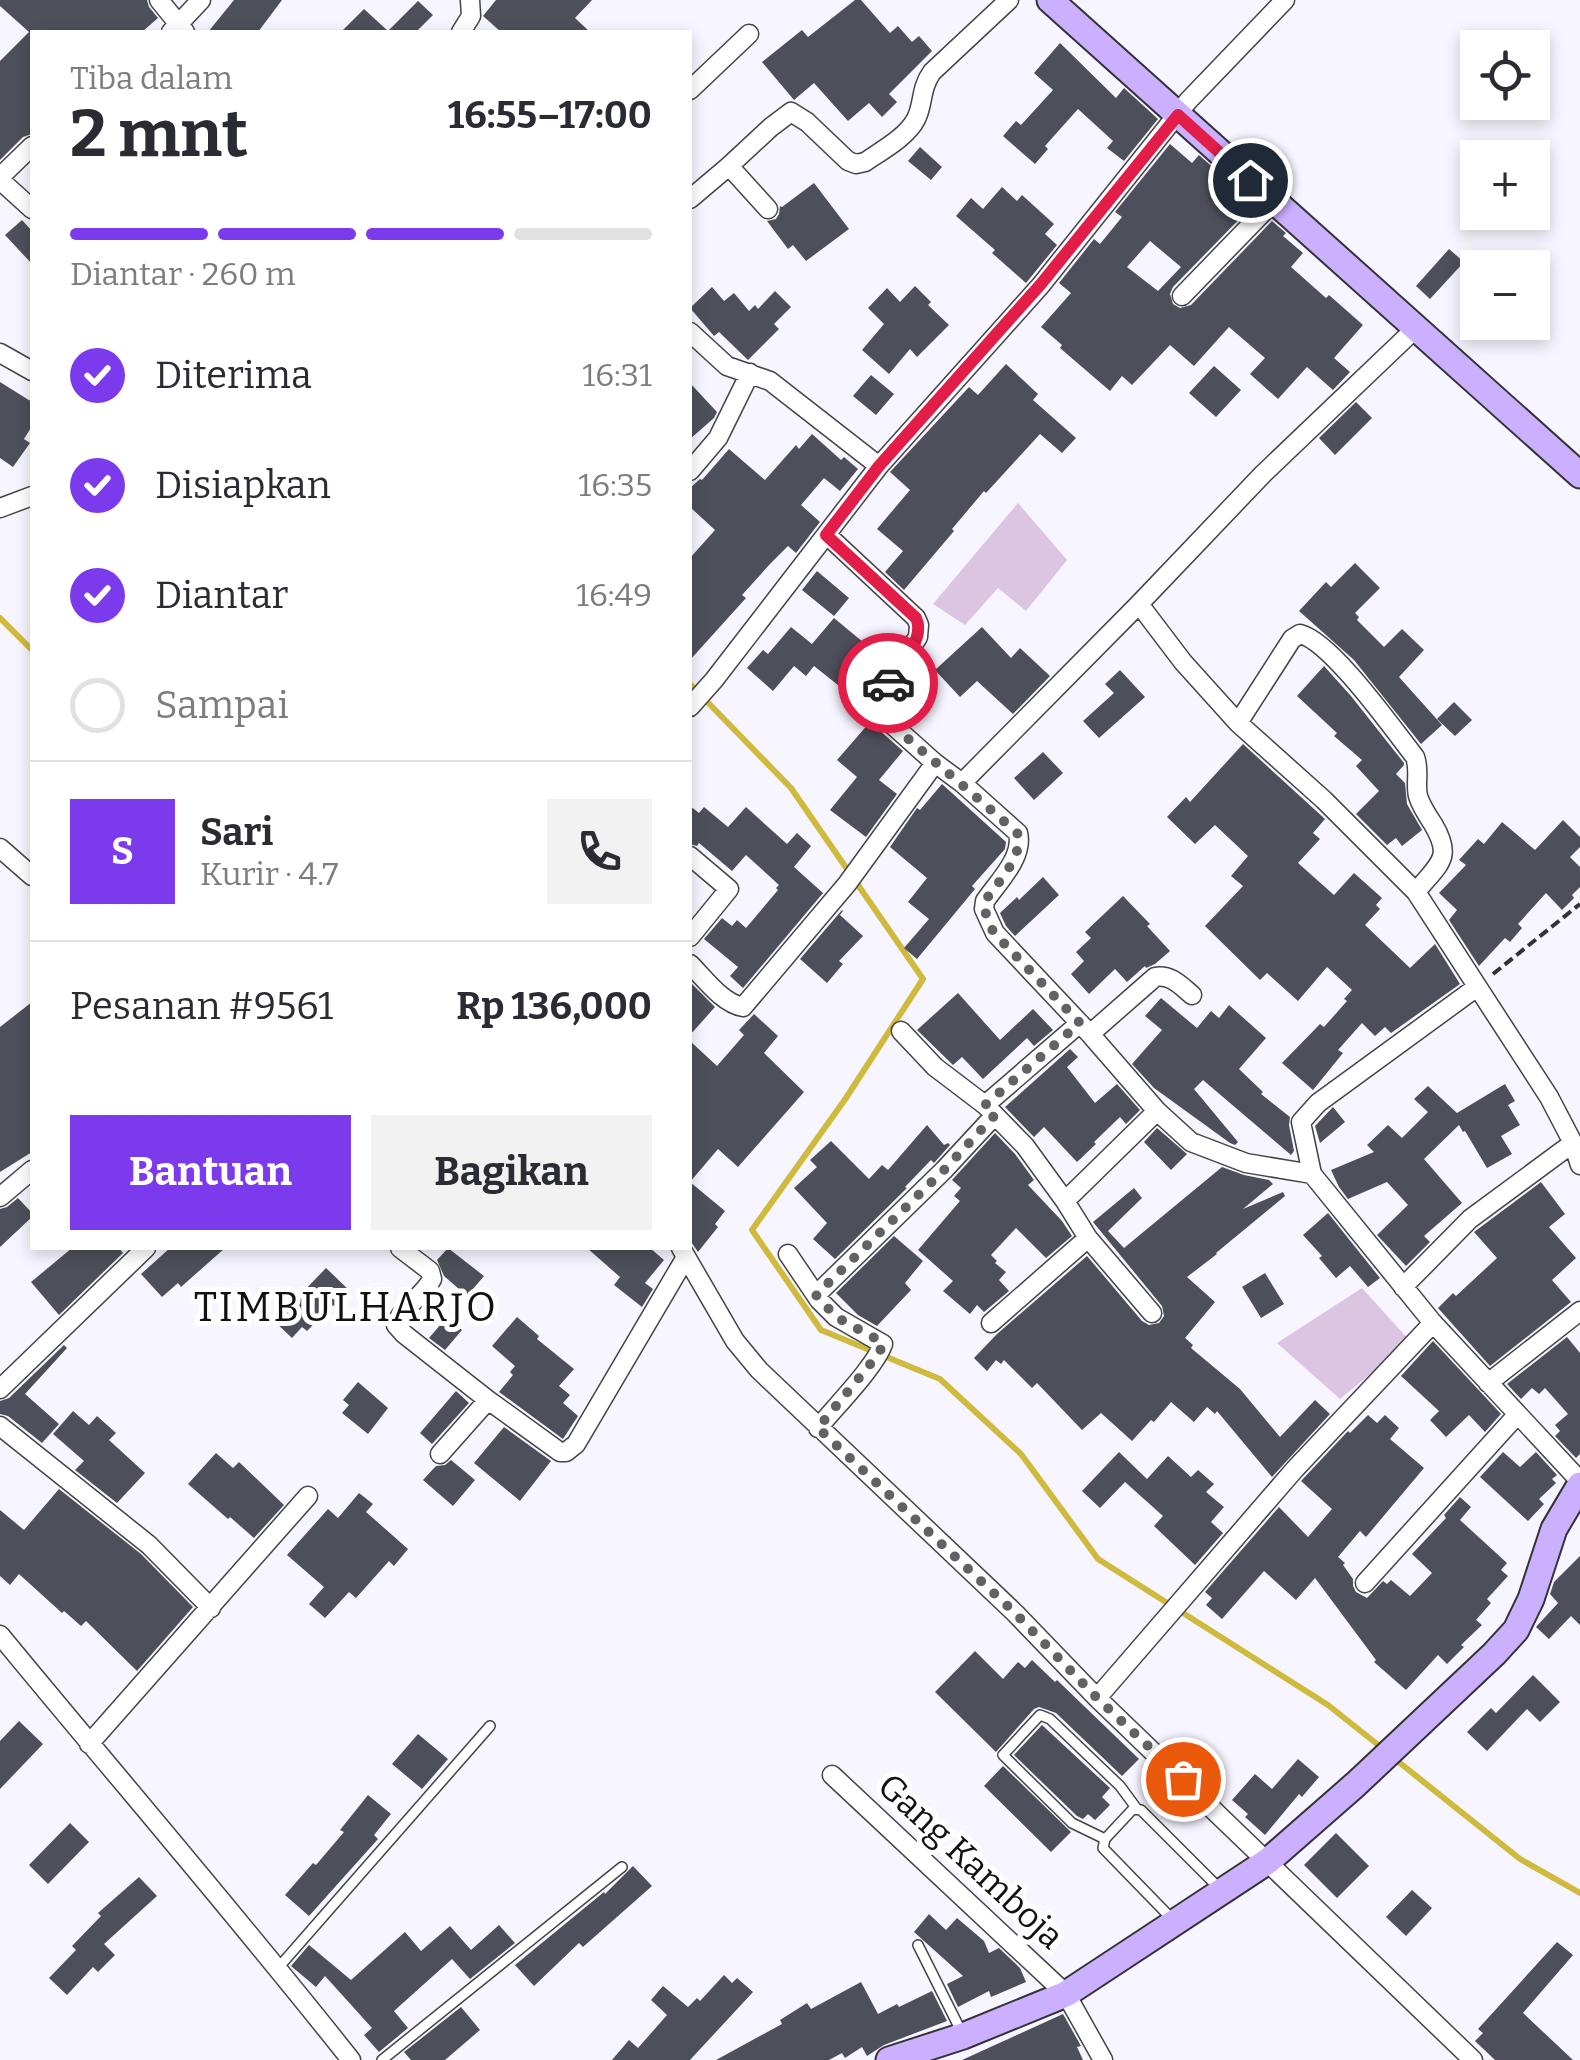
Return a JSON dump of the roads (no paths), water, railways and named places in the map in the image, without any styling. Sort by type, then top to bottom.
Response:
[{"type":"main road","points":[[1050,0],[1182,109],[1274,201],[1580,475]]},
{"type":"main road","points":[[888,2060],[963,2036],[1066,1994],[1268,1861],[1356,1784],[1516,1630],[1531,1599],[1554,1530],[1580,1483]]},
{"type":"street","points":[[159,0],[179,30],[200,0]]},
{"type":"street","points":[[462,30],[471,16],[470,0]]},
{"type":"street","points":[[692,198],[790,112],[798,114],[848,161],[865,162],[910,126],[918,114],[923,86],[938,65],[1010,0]]},
{"type":"street","points":[[692,705],[879,466],[1041,284],[1182,109],[1285,0]]},
{"type":"street","points":[[692,88],[750,34]]},
{"type":"street","points":[[30,148],[0,178],[30,207]]},
{"type":"street","points":[[729,166],[768,209]]},
{"type":"street","points":[[1182,296],[1274,201]]},
{"type":"street","points":[[962,783],[1263,474],[1416,328]]},
{"type":"street","points":[[692,334],[727,366],[770,381],[879,466]]},
{"type":"street","points":[[0,353],[30,369]]},
{"type":"street","points":[[692,469],[718,438],[750,373]]},
{"type":"street","points":[[0,508],[30,497]]},
{"type":"street","points":[[826,535],[920,626],[918,637],[877,700],[882,716],[1018,834],[1016,856],[985,901],[984,909],[994,933],[1191,1142],[1246,1163],[1312,1174]]},
{"type":"street","points":[[1138,604],[1238,723],[1324,800],[1416,892],[1550,1097],[1580,1166]]},
{"type":"street","points":[[1238,723],[1292,639],[1300,634],[1313,638],[1355,679],[1418,766],[1417,792],[1444,845],[1443,858],[1416,892]]},
{"type":"street","points":[[692,966],[729,1002],[742,1006],[847,884],[935,764]]},
{"type":"street","points":[[0,848],[30,874]]},
{"type":"street","points":[[692,858],[729,889],[692,935]]},
{"type":"street","points":[[816,1295],[944,1170],[990,1110],[1085,1028],[1155,977],[1172,979],[1192,995]]},
{"type":"street","points":[[1477,987],[1318,1102],[1301,1122],[1312,1174],[1433,1323],[1580,1483]]},
{"type":"street","points":[[901,1031],[935,1068],[990,1110],[1025,1146],[1088,1238],[1152,1313]]},
{"type":"street","points":[[1065,1201],[1158,1111]]},
{"type":"street","points":[[1404,1288],[1470,1220],[1573,1143]]},
{"type":"street","points":[[0,1197],[30,1172]]},
{"type":"street","points":[[992,1322],[1088,1238]]},
{"type":"street","points":[[0,1388],[144,1250]]},
{"type":"street","points":[[403,1250],[430,1271],[432,1279],[399,1316],[396,1325],[560,1452],[571,1449],[684,1252]]},
{"type":"street","points":[[684,1252],[734,1341],[759,1370],[1015,1613],[1097,1698],[1473,2060]]},
{"type":"street","points":[[788,1254],[836,1317],[882,1342],[877,1356],[818,1428]]},
{"type":"street","points":[[1488,1383],[1580,1311]]},
{"type":"street","points":[[1097,1698],[1295,1469],[1433,1323]]},
{"type":"street","points":[[440,1454],[488,1400]]},
{"type":"street","points":[[1365,1583],[1517,1415]]},
{"type":"street","points":[[0,1426],[150,1546],[211,1608]]},
{"type":"street","points":[[88,1744],[308,1496]]},
{"type":"street","points":[[0,1635],[351,2060]]},
{"type":"street","name":"Gang Kamboja","points":[[832,1775],[1066,1994],[1103,2060]]},
{"type":"lane","points":[[1105,1839],[1072,1823],[1003,1755],[1040,1715],[1120,1786],[1137,1808],[1222,1891]]},
{"type":"lane","points":[[278,1968],[490,1726]]},
{"type":"lane","points":[[1137,1808],[1105,1839],[1103,1848],[1175,1922]]},
{"type":"lane","points":[[382,2060],[622,1867]]},
{"type":"lane","points":[[918,1945],[963,2036]]},
{"type":"waterway","points":[[0,618],[30,648]]},
{"type":"waterway","points":[[692,686],[791,788],[923,979],[846,1098],[752,1230],[821,1330],[940,1379],[1021,1454],[1098,1559],[1328,1705],[1382,1748]]},
{"type":"waterway","points":[[1395,1759],[1520,1859],[1580,1893]]},
{"type":"district","name":"TIMBULHARJO","points":[[346,1307]]}]
